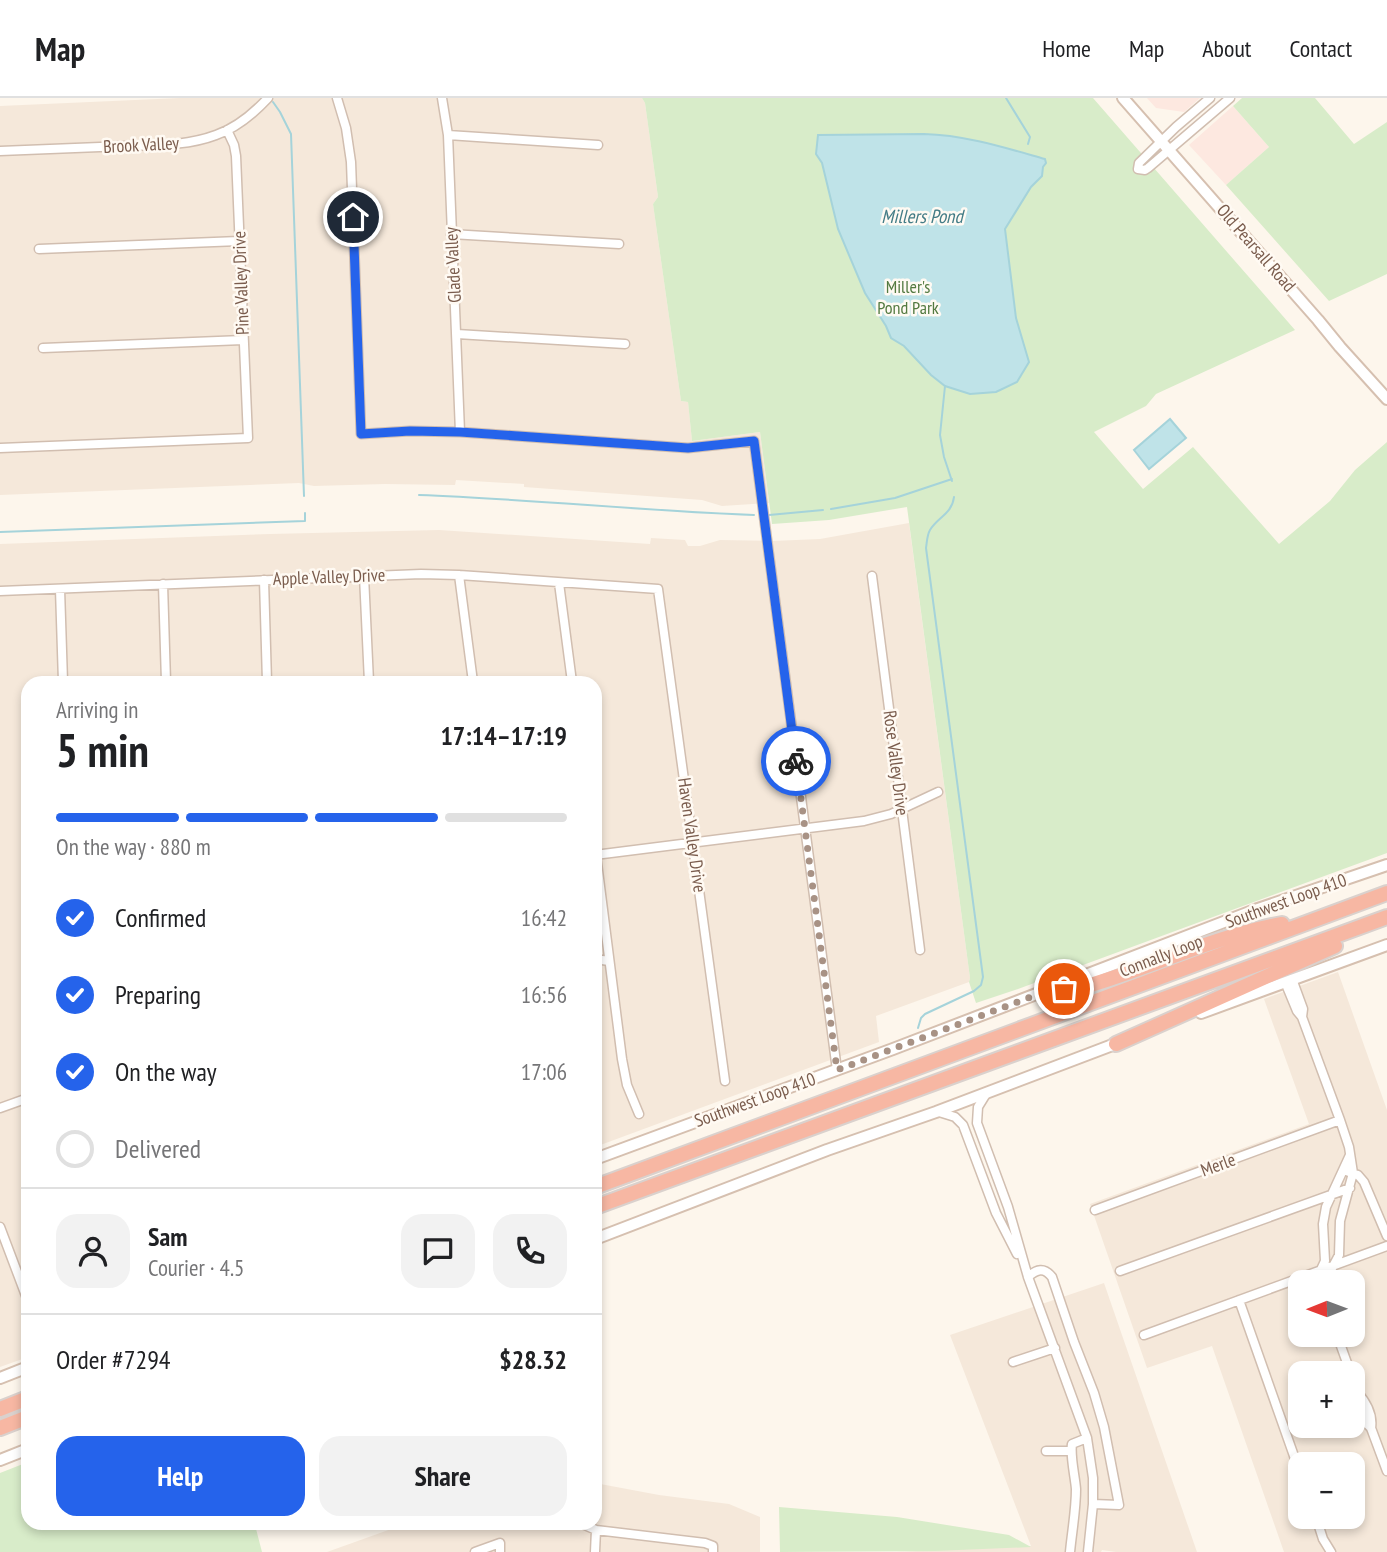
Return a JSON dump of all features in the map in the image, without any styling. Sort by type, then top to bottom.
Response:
[{"type":"highway","name":"Connally Loop","points":[[602,1184],[1387,893]]},
{"type":"highway","points":[[1044,992],[1084,986],[1260,928],[1322,917]]},
{"type":"highway","points":[[1116,1044],[1387,919]]},
{"type":"highway","points":[[602,1204],[1387,919]]},
{"type":"highway","points":[[0,1409],[21,1401]]},
{"type":"highway","points":[[0,1428],[21,1420]]},
{"type":"main road","name":"Old Pearsall Road","points":[[1123,98],[1387,399]]},
{"type":"main road","name":"Southwest Loop 410","points":[[602,1156],[1044,992],[1255,910],[1387,865]]},
{"type":"main road","points":[[602,1236],[827,1150],[1387,945]]},
{"type":"main road","points":[[0,1378],[21,1370]]},
{"type":"main road","points":[[0,1460],[21,1452]]},
{"type":"street","name":"Brook Valley","points":[[0,151],[183,143],[227,130],[268,98]]},
{"type":"street","points":[[337,98],[346,128],[351,162],[361,434],[460,432],[688,448],[754,441],[837,1070]]},
{"type":"street","name":"Glade Valley","points":[[442,98],[448,135],[460,432]]},
{"type":"street","points":[[1166,146],[1210,98]]},
{"type":"street","points":[[1166,146],[1230,98]]},
{"type":"street","name":"Pine Valley Drive","points":[[0,447],[248,438],[236,156],[227,130]]},
{"type":"street","points":[[448,135],[598,145]]},
{"type":"street","points":[[451,234],[619,244]]},
{"type":"street","points":[[39,249],[239,241]]},
{"type":"street","points":[[457,334],[625,344]]},
{"type":"street","points":[[43,348],[243,340]]},
{"type":"street","points":[[459,575],[472,676]]},
{"type":"street","name":"Apple Valley Drive","points":[[0,591],[364,576],[459,575],[659,589]]},
{"type":"street","points":[[364,576],[369,676]]},
{"type":"street","name":"Rose Valley Drive","points":[[872,576],[920,950]]},
{"type":"street","points":[[264,580],[267,676]]},
{"type":"street","points":[[559,583],[571,676]]},
{"type":"street","points":[[163,584],[166,676]]},
{"type":"street","points":[[60,589],[63,676]]},
{"type":"street","name":"Haven Valley Drive","points":[[659,589],[724,1082]]},
{"type":"street","points":[[602,854],[879,818],[938,792]]},
{"type":"street","points":[[602,904],[622,1059],[627,1085],[639,1114]]},
{"type":"street","points":[[602,960],[609,961]]},
{"type":"street","points":[[1289,980],[1297,1011],[1302,1017],[1340,1120],[1353,1173],[1340,1222],[1339,1255],[1331,1270]]},
{"type":"street","points":[[987,1092],[978,1107],[977,1123],[1008,1207],[1028,1277],[1087,1438],[1093,1478],[1088,1552]]},
{"type":"street","points":[[0,1108],[21,1100]]},
{"type":"street","points":[[936,1112],[950,1114],[963,1125],[996,1213],[1028,1277]]},
{"type":"street","name":"Merle","points":[[1095,1210],[1340,1120]]},
{"type":"street","points":[[1320,1270],[1325,1261],[1324,1215],[1350,1155]]},
{"type":"street","points":[[1344,1169],[1358,1175],[1364,1182],[1387,1236]]},
{"type":"street","points":[[982,1177],[995,1172]]},
{"type":"street","points":[[1120,1271],[1350,1188]]},
{"type":"street","points":[[0,1227],[21,1282]]},
{"type":"street","points":[[1320,1270],[1387,1246]]},
{"type":"street","points":[[1028,1277],[1041,1269],[1052,1277],[1104,1427],[1119,1505],[1093,1504]]},
{"type":"street","points":[[1144,1335],[1288,1282]]},
{"type":"street","points":[[1239,1300],[1292,1452]]},
{"type":"street","points":[[1013,1362],[1055,1348]]},
{"type":"street","points":[[1365,1401],[1372,1420],[1371,1428],[1387,1471]]},
{"type":"street","points":[[1070,1552],[1076,1491],[1072,1444],[1087,1438]]},
{"type":"street","points":[[1046,1451],[1071,1451]]},
{"type":"street","points":[[1320,1529],[1331,1552]]},
{"type":"street","points":[[595,1552],[596,1530],[705,1543],[713,1549]]},
{"type":"street","points":[[475,1552],[500,1547]]},
{"type":"shaded area","points":[[180,98],[642,98],[645,103],[658,197],[653,204],[681,401],[688,402],[692,441],[760,432],[769,503],[722,506],[702,500],[456,480],[455,485],[314,486],[299,483],[0,495],[0,106]]},
{"type":"shaded area","points":[[1147,98],[1200,98],[1184,112],[1156,108]]},
{"type":"shaded area","points":[[1233,106],[1269,147],[1226,185],[1189,145]]},
{"type":"shaded area","points":[[909,523],[969,982],[876,1016],[879,1042],[602,1144],[602,676],[21,676],[21,1360],[0,1367],[0,544],[439,530],[650,544],[651,538],[685,540],[688,546],[700,546],[720,540],[820,539]]},
{"type":"shaded area","points":[[1338,972],[1387,1110],[1387,1552],[1284,1552],[1212,1346],[1147,1368],[1090,1204],[1309,1124],[1264,999]]},
{"type":"shaded area","points":[[1104,1283],[1197,1552],[895,1552],[1031,1546],[950,1335]]},
{"type":"shaded area","points":[[602,1484],[729,1504],[760,1517],[760,1552],[327,1552],[388,1530],[602,1530]]},
{"type":"green space","name":"Miller's Pond Park","points":[[642,98],[1093,98],[1295,330],[1156,394],[1146,406],[1094,432],[1143,489],[1193,447],[1279,544],[1330,501],[1355,470],[1387,442],[1387,853],[976,1003],[969,982],[907,507],[829,520],[772,524],[760,432],[692,441],[688,402],[681,401],[653,204],[658,197],[645,103]]},
{"type":"green space","points":[[1242,98],[1315,98],[1354,144],[1387,122],[1387,274],[1329,301],[1226,185],[1269,147],[1233,106]]},
{"type":"green space","points":[[21,1465],[21,1530],[256,1530],[262,1552],[0,1552],[0,1473]]},
{"type":"green space","points":[[779,1507],[897,1517],[1009,1535],[1031,1547],[780,1552]]},
{"type":"water","name":"Millers Pond","points":[[924,134],[970,139],[1045,159],[1042,176],[1031,187],[1005,229],[1016,318],[1029,362],[1017,382],[996,392],[970,394],[945,386],[904,346],[891,338],[865,293],[838,229],[822,163],[816,154],[818,135]]},
{"type":"water","points":[[1170,419],[1186,438],[1149,469],[1134,450]]},
{"type":"waterway","points":[[1006,98],[1030,137],[1028,144]]},
{"type":"waterway","points":[[273,102],[291,134],[304,496]]},
{"type":"waterway","points":[[945,386],[940,435],[952,481]]},
{"type":"waterway","points":[[831,509],[895,498],[952,479]]},
{"type":"waterway","points":[[419,495],[754,515]]},
{"type":"waterway","points":[[918,1028],[925,1014],[974,991],[981,985],[983,977],[926,548],[930,530],[948,511],[954,497]]},
{"type":"waterway","points":[[769,515],[823,510]]},
{"type":"waterway","points":[[0,532],[305,521],[305,513]]},
{"type":"way so far","points":[[796,761],[837,1070],[1044,992],[1064,989]]},
{"type":"route","points":[[353,217],[361,434],[460,432],[688,448],[754,441],[796,761]]}]
